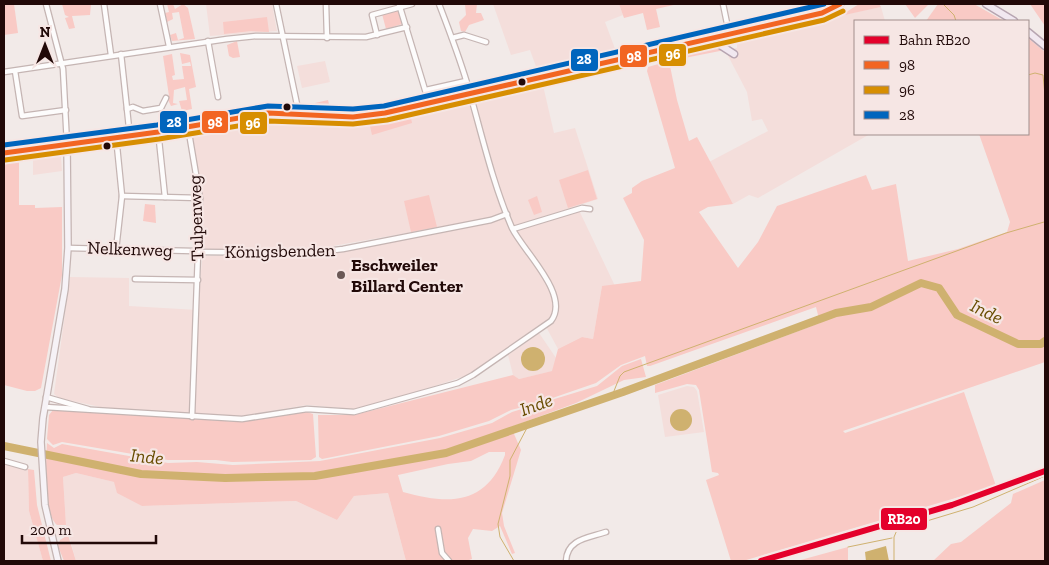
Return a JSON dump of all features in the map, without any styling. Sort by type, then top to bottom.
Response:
[{"type":"main road","points":[[4,154],[130,132],[188,127],[268,113],[353,117],[429,103],[822,13],[840,4]]},
{"type":"main road","points":[[986,4],[1012,20]]},
{"type":"main road","points":[[1029,33],[1045,46]]},
{"type":"main road","points":[[703,39],[720,45],[734,54]]},
{"type":"main road","points":[[58,561],[45,504],[41,442],[46,398],[66,289],[68,248],[67,144]]},
{"type":"street","points":[[46,4],[62,63],[67,144]]},
{"type":"street","points":[[104,4],[111,55]]},
{"type":"street","points":[[160,4],[169,46]]},
{"type":"street","points":[[276,4],[299,114]]},
{"type":"street","points":[[326,4],[327,38]]},
{"type":"street","points":[[377,35],[372,15],[400,5],[412,4]]},
{"type":"street","points":[[45,407],[250,419],[307,409],[354,412],[438,390],[473,375],[551,320],[556,312],[554,295],[513,229],[507,214],[472,107],[470,93],[439,4]]},
{"type":"street","points":[[724,4],[730,33]]},
{"type":"street","points":[[400,5],[429,103]]},
{"type":"street","points":[[4,72],[208,41],[244,37],[327,38],[377,35],[407,27]]},
{"type":"street","points":[[452,38],[464,35],[486,42]]},
{"type":"street","points":[[208,41],[218,97]]},
{"type":"street","points":[[121,54],[130,132]]},
{"type":"street","points":[[15,71],[22,116],[66,110]]},
{"type":"street","points":[[426,90],[466,81]]},
{"type":"street","points":[[127,109],[133,107],[144,111],[161,108],[166,98]]},
{"type":"street","name":"Tulpenweg","points":[[188,127],[200,198],[192,416]]},
{"type":"street","points":[[159,140],[165,196]]},
{"type":"street","points":[[116,250],[122,196],[117,146]]},
{"type":"street","points":[[122,196],[200,198]]},
{"type":"street","points":[[513,229],[582,208],[590,209]]},
{"type":"street","name":"Königsbenden","points":[[199,252],[309,253],[343,249],[491,220],[507,214]]},
{"type":"street","name":"Nelkenweg","points":[[68,248],[192,251]]},
{"type":"street","name":"Tulpenweg","points":[[136,279],[198,280]]},
{"type":"street","points":[[46,398],[89,410]]},
{"type":"street","points":[[4,461],[25,467]]},
{"type":"street","points":[[438,529],[442,553],[449,561]]},
{"type":"street","points":[[566,561],[568,550],[572,544],[606,532]]},
{"type":"shaded area","points":[[4,4],[14,4],[18,33],[4,35]]},
{"type":"shaded area","points":[[62,4],[91,4],[90,15],[72,16],[75,28],[69,29],[65,18],[69,17],[65,15]]},
{"type":"shaded area","points":[[167,4],[173,4],[175,9],[183,4],[188,8],[195,39],[172,41],[170,35],[176,33],[178,40],[184,38],[179,12],[172,13],[173,19],[167,22],[165,13],[169,12]]},
{"type":"shaded area","points":[[206,4],[272,4],[277,31],[210,36]]},
{"type":"shaded area","points":[[465,4],[477,4],[476,13],[481,13],[484,20],[469,25],[465,32],[461,31],[459,22],[466,15]]},
{"type":"shaded area","points":[[493,4],[619,4],[623,15],[605,22],[617,54],[538,72],[530,50],[511,55]]},
{"type":"shaded area","points":[[619,4],[678,4],[656,9],[660,27],[647,30],[643,13],[624,18]]},
{"type":"shaded area","points":[[859,4],[879,4],[881,7],[840,16]]},
{"type":"shaded area","points":[[905,4],[929,4],[915,18]]},
{"type":"shaded area","points":[[938,4],[974,4],[1002,20],[927,20]]},
{"type":"shaded area","points":[[1030,4],[1045,4],[1045,26]]},
{"type":"shaded area","points":[[881,7],[885,20],[854,20],[854,135],[868,135],[758,198],[749,195],[733,204],[709,162],[768,131],[762,119],[752,121],[747,92],[725,50],[737,48],[737,41],[740,36]]},
{"type":"shaded area","points":[[398,10],[402,24],[386,29],[382,14]]},
{"type":"shaded area","points":[[267,17],[269,32],[251,31],[224,34],[223,22]]},
{"type":"shaded area","points":[[1029,39],[1045,52],[1045,362],[843,431],[845,433],[964,392],[996,486],[743,561],[731,561],[706,480],[719,475],[712,472],[699,390],[696,385],[687,384],[655,393],[655,385],[820,323],[816,307],[650,366],[647,366],[645,356],[621,365],[596,383],[535,404],[511,410],[489,421],[439,436],[322,459],[319,457],[318,415],[354,415],[513,375],[519,379],[552,371],[558,349],[582,337],[593,339],[602,286],[641,281],[644,240],[623,198],[632,193],[632,188],[642,181],[675,168],[647,71],[648,67],[662,63],[660,54],[709,46],[725,50],[669,61],[677,100],[689,141],[697,137],[733,204],[708,207],[699,212],[738,268],[758,242],[777,206],[866,175],[872,190],[896,184],[908,261],[958,249],[1007,232],[1010,222],[979,135],[1029,135]]},
{"type":"shaded area","points":[[237,41],[240,57],[233,58],[229,56],[227,45]]},
{"type":"shaded area","points":[[180,53],[190,55],[196,87],[189,89],[192,109],[182,111],[179,101],[187,100],[185,87],[174,90],[173,103],[178,104],[171,106],[167,98],[169,96],[163,56],[172,54],[175,75],[172,76],[173,80],[184,79],[182,66],[191,66],[190,62],[182,64]]},
{"type":"shaded area","points":[[325,61],[330,82],[302,88],[297,66]]},
{"type":"shaded area","points":[[542,81],[554,133],[575,128],[598,199],[577,206],[615,286],[602,286],[593,339],[582,337],[558,349],[544,323],[468,375],[377,405],[354,409],[307,405],[241,416],[105,408],[59,398],[54,394],[70,277],[129,278],[129,306],[198,310],[202,259],[206,256],[314,256],[437,234],[435,228],[310,250],[206,249],[202,245],[202,195],[192,136],[195,132],[272,117],[360,122]]},
{"type":"shaded area","points":[[460,85],[462,88],[432,96],[429,94]]},
{"type":"shaded area","points":[[328,100],[330,108],[335,107],[336,111],[316,110],[315,103]]},
{"type":"shaded area","points":[[410,113],[412,123],[372,135],[369,122]]},
{"type":"shaded area","points":[[55,151],[61,157],[62,171],[33,175],[33,154]]},
{"type":"shaded area","points":[[16,157],[19,160],[19,205],[35,205],[35,208],[62,207],[62,275],[41,388],[35,391],[27,391],[4,385],[4,160]]},
{"type":"shaded area","points":[[588,170],[597,199],[568,208],[559,180]]},
{"type":"shaded area","points":[[429,195],[437,227],[411,232],[404,201]]},
{"type":"shaded area","points":[[537,196],[542,212],[534,215],[528,200]]},
{"type":"shaded area","points":[[145,204],[155,205],[156,223],[143,221]]},
{"type":"shaded area","points":[[539,333],[556,358],[553,371],[519,379],[513,375],[508,355]]},
{"type":"shaded area","points":[[533,347],[542,350],[545,359],[542,368],[533,371],[524,368],[521,359],[524,350]]},
{"type":"shaded area","points":[[641,359],[646,377],[624,380],[576,403],[511,427],[521,450],[502,513],[504,526],[515,553],[512,554],[500,526],[492,531],[473,529],[468,538],[472,559],[466,561],[406,561],[388,493],[354,496],[337,520],[296,501],[142,506],[117,493],[114,482],[76,473],[63,477],[66,525],[57,525],[49,510],[46,487],[47,443],[54,448],[62,444],[168,463],[197,462],[233,465],[320,461],[440,438],[492,423],[512,412],[597,386],[622,366]],"holes":[[[489,452],[505,452],[497,471],[488,484],[477,492],[451,499],[436,499],[403,492],[398,475],[471,461]]]},
{"type":"shaded area","points":[[687,386],[694,387],[697,391],[704,432],[665,437],[658,395]]},
{"type":"shaded area","points":[[681,409],[689,412],[692,420],[689,428],[681,431],[673,428],[670,420],[673,412]]},
{"type":"shaded area","points":[[53,410],[241,422],[307,412],[313,414],[316,457],[311,460],[232,462],[168,460],[62,442],[53,445],[47,439],[49,415]]},
{"type":"shaded area","points":[[4,464],[28,469],[29,511],[43,561],[4,561]]},
{"type":"shaded area","points":[[28,469],[34,470],[37,505],[51,561],[43,561],[29,511]]},
{"type":"shaded area","points":[[76,473],[114,482],[142,506],[296,501],[337,520],[354,496],[388,493],[406,561],[76,561],[66,525],[63,477]]},
{"type":"shaded area","points":[[1045,480],[1045,561],[933,561],[951,544],[961,542],[1011,503],[1013,494]]},
{"type":"shaded area","points":[[68,535],[76,561],[64,561],[58,546],[60,540]]},
{"type":"shaded area","points":[[886,546],[889,561],[866,561],[865,552]]},
{"type":"shaded area","points":[[848,547],[848,561],[797,561]]},
{"type":"waterway","points":[[943,4],[954,15],[956,20]]},
{"type":"waterway","points":[[1029,75],[1035,73],[1043,75],[1045,95]]},
{"type":"waterway","points":[[612,396],[620,376],[624,372],[1006,233],[1044,222]]},
{"type":"waterway","name":"Inde","points":[[4,446],[141,474],[225,478],[315,476],[446,453],[623,392],[836,313],[871,307],[921,283],[939,288],[957,315],[1018,344],[1041,344],[1045,341]]},
{"type":"waterway","points":[[514,561],[500,537],[498,524],[510,476],[510,460],[528,426]]},
{"type":"waterway","points":[[894,561],[894,537],[897,530],[973,507],[1045,476]]},
{"type":"waterway","points":[[848,547],[892,538]]},
{"type":"rail line","name":"RB20","points":[[761,561],[952,505],[1045,471]]},
{"type":"transit line","name":"28","points":[[4,145],[157,125],[268,106],[353,109],[384,106],[824,4]]},
{"type":"transit line","name":"98","points":[[4,153],[158,132],[268,113],[353,117],[385,113],[822,13],[840,4]]},
{"type":"transit line","name":"96","points":[[5,160],[159,139],[268,121],[353,124],[387,120],[824,20],[843,11]]},
{"type":"place","name":"Eschweiler Billard Center","points":[[341,275]]}]
